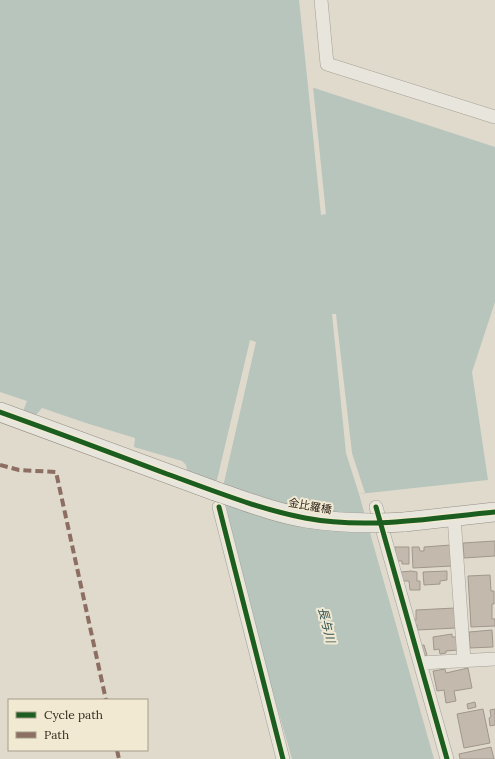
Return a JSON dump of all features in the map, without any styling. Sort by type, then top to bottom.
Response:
[{"type":"street","points":[[321,0],[327,64],[495,117]]},
{"type":"street","name":"金比羅橋","points":[[0,412],[217,499],[266,508],[306,518],[376,524],[495,512]]},
{"type":"street","points":[[217,499],[283,759]]},
{"type":"street","points":[[376,507],[447,759]]},
{"type":"street","points":[[454,516],[464,661]]},
{"type":"street","points":[[420,663],[495,659]]},
{"type":"water","name":"長与川","points":[[0,0],[299,0],[308,86],[495,147],[495,302],[472,372],[488,480],[359,494],[434,759],[292,759],[236,564],[223,487],[188,475],[186,465],[182,461],[134,447],[135,438],[42,408],[35,416],[23,411],[27,401],[0,392]]},
{"type":"pier","points":[[308,86],[313,87],[326,214],[321,215]]},
{"type":"pier","points":[[332,314],[336,314],[352,453],[365,493],[359,494],[346,453]]},
{"type":"pier","points":[[250,340],[256,342],[223,487],[216,484]]},
{"type":"building","points":[[495,541],[495,556],[464,558],[463,543]]},
{"type":"building","points":[[451,545],[452,566],[413,568],[412,547],[419,547],[420,551],[424,551],[424,547]]},
{"type":"building","points":[[395,547],[409,547],[409,564],[402,564],[402,561],[395,561]]},
{"type":"building","points":[[447,571],[447,580],[440,581],[440,584],[424,585],[423,572]]},
{"type":"building","points":[[401,572],[417,572],[417,581],[420,581],[420,590],[410,590],[409,581],[402,581]]},
{"type":"building","points":[[490,575],[491,591],[494,591],[492,619],[495,619],[495,626],[471,627],[468,576]]},
{"type":"building","points":[[455,608],[456,628],[417,630],[417,625],[414,625],[413,620],[416,620],[416,610]]},
{"type":"building","points":[[492,630],[493,647],[470,648],[469,632]]},
{"type":"building","points":[[452,634],[452,637],[457,637],[458,650],[446,651],[446,653],[440,654],[439,649],[434,650],[433,637]]},
{"type":"building","points":[[424,645],[427,655],[421,657],[418,646]]},
{"type":"building","points":[[468,668],[472,688],[454,691],[456,701],[446,703],[444,690],[437,691],[433,671],[445,669],[446,673]]},
{"type":"building","points":[[475,702],[476,707],[468,709],[467,704]]},
{"type":"building","points":[[483,709],[490,743],[464,748],[457,714]]},
{"type":"building","points":[[495,709],[495,725],[490,726],[490,710]]},
{"type":"building","points":[[491,747],[494,759],[460,759],[459,754]]},
{"type":"marked path","points":[[0,465],[19,470],[56,472],[106,699]]},
{"type":"marked path","points":[[117,751],[119,759]]},
{"type":"cycle path","points":[[0,412],[235,499],[270,510],[305,518],[352,523],[376,523],[424,520],[495,512]]},
{"type":"cycle path","points":[[219,507],[283,759]]},
{"type":"cycle path","points":[[376,507],[447,759]]}]
